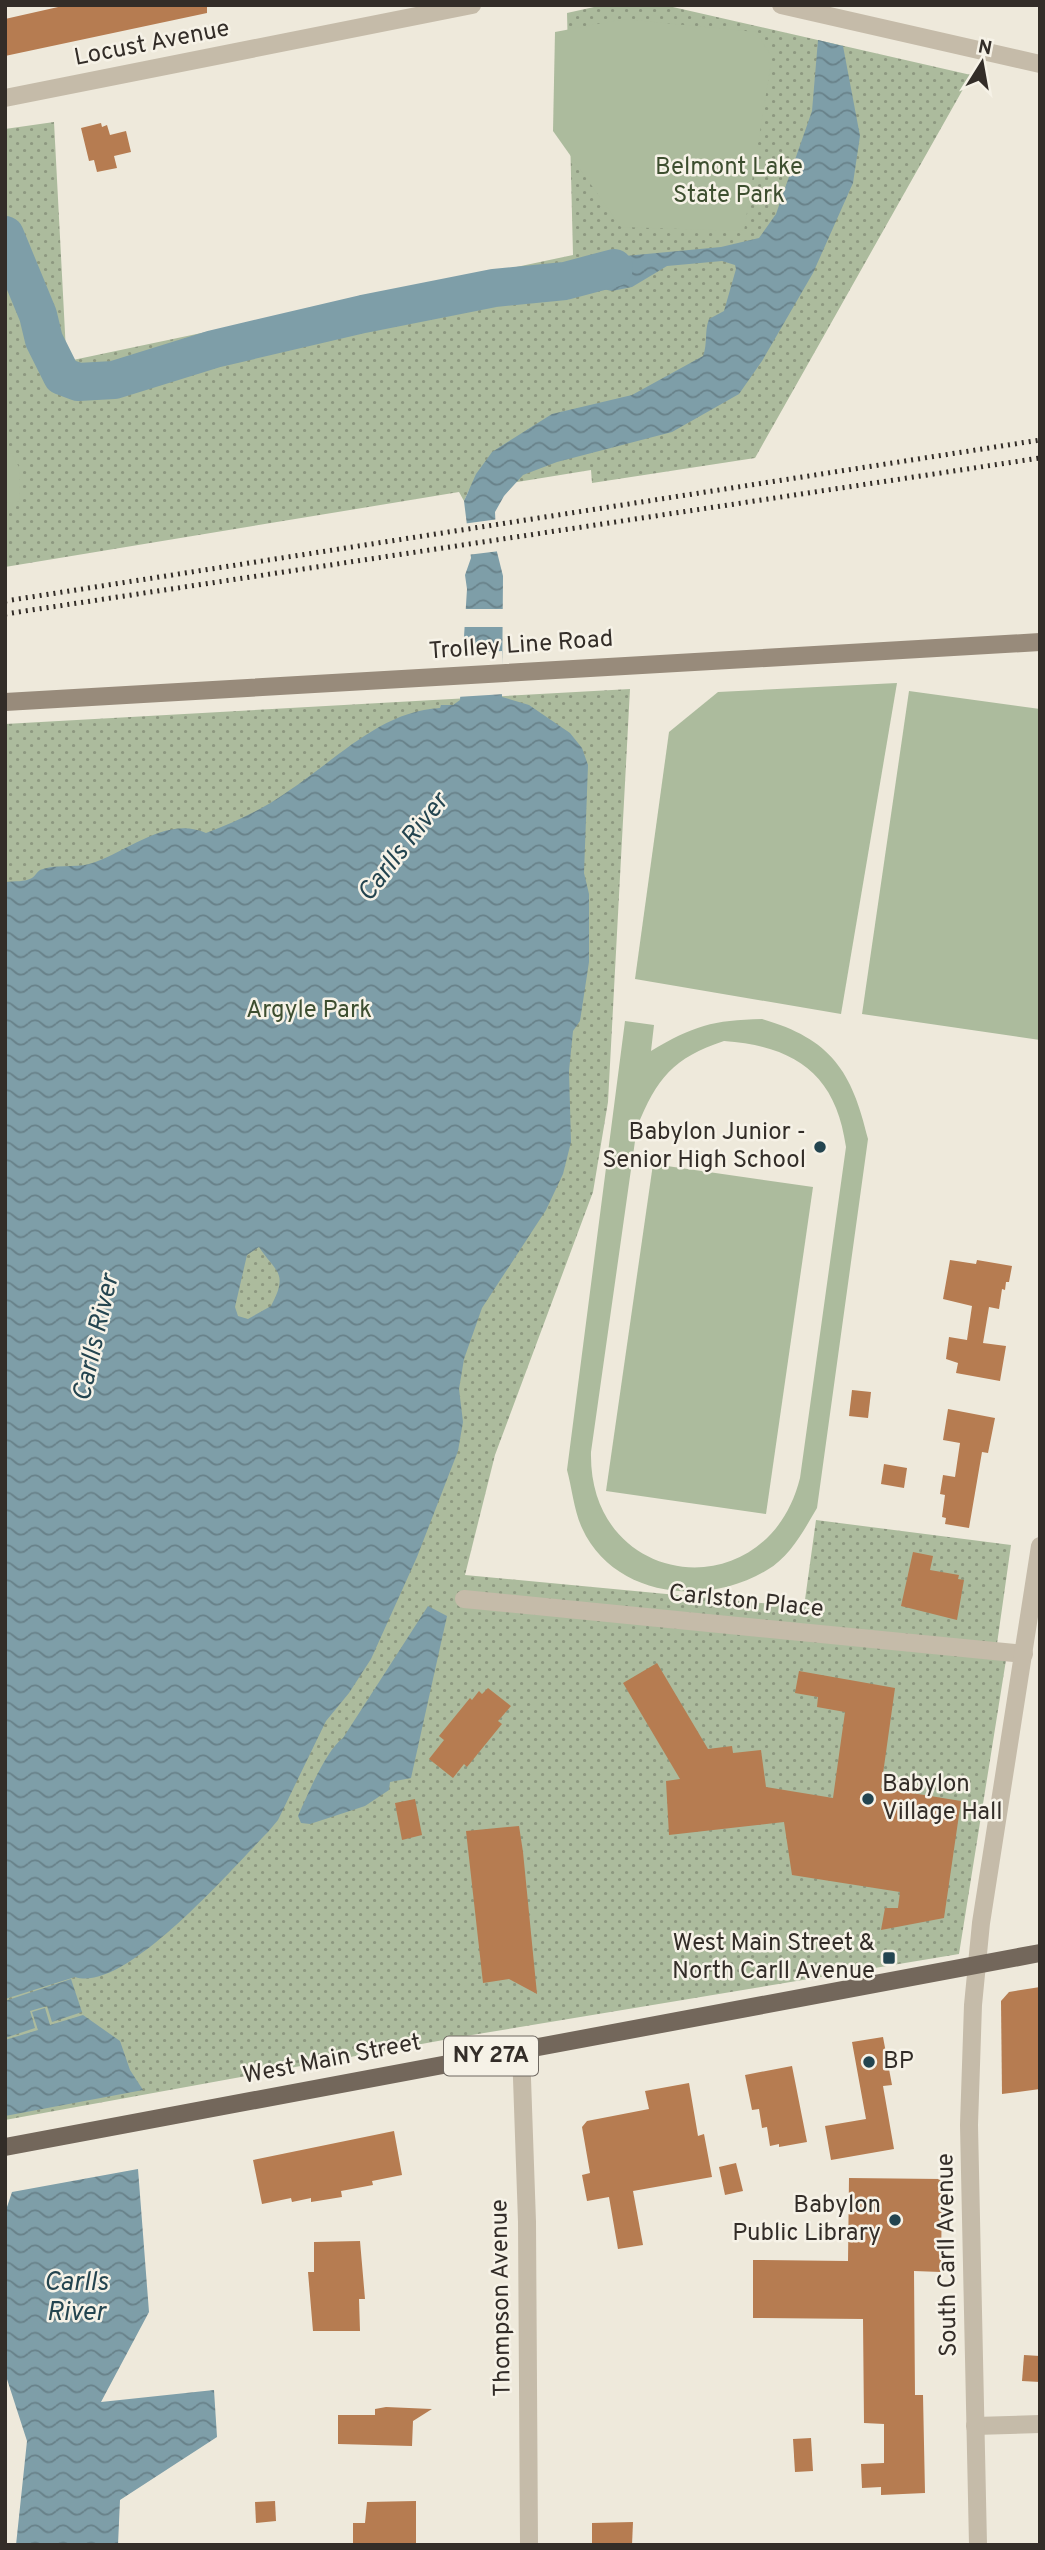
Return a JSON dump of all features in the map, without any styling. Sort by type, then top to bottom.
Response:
[{"type":"main road","name":"Trolley Line Road","points":[[5,702],[1040,642]]},
{"type":"main road","name":"West Main Street","points":[[5,2147],[1040,1953]]},
{"type":"street","name":"Locust Avenue","points":[[5,98],[472,5]]},
{"type":"street","points":[[781,5],[1040,64]]},
{"type":"street","name":"South Carll Avenue","points":[[978,2545],[970,2125],[977,1964],[1040,1546]]},
{"type":"street","name":"Carlston Place","points":[[464,1599],[1024,1654]]},
{"type":"street","name":"Thompson Avenue","points":[[521,2050],[527,2222],[529,2545]]},
{"type":"street","points":[[975,2426],[1040,2424]]},
{"type":"green space","name":"Belmont Lake State Park","points":[[603,5],[664,5],[971,75],[755,458],[592,483],[591,470],[469,490],[464,501],[459,492],[5,567],[5,129],[54,122],[66,352],[73,360],[573,255],[567,13]]},
{"type":"green space","points":[[624,19],[756,32],[772,57],[744,231],[621,227],[553,131],[555,32]]},
{"type":"green space","points":[[5,443],[19,467],[20,501],[5,503]]},
{"type":"green space","points":[[897,683],[841,1014],[635,979],[669,732],[718,692]]},
{"type":"green space","name":"Argyle Park","points":[[630,689],[608,1102],[593,1192],[495,1455],[465,1575],[804,1607],[816,1520],[1011,1545],[995,1658],[1006,1660],[959,1954],[460,2037],[5,2120],[5,724]]},
{"type":"green space","points":[[909,691],[1040,709],[1040,1040],[862,1014]]},
{"type":"green space","points":[[762,1019],[786,1027],[822,1048],[846,1076],[862,1115],[868,1139],[817,1508],[790,1550],[767,1570],[743,1582],[717,1589],[664,1589],[639,1582],[616,1569],[597,1551],[579,1521],[567,1470],[625,1021],[654,1025],[651,1051],[704,1026]],"holes":[[[724,1041],[772,1049],[808,1068],[833,1100],[846,1147],[800,1478],[781,1521],[753,1549],[719,1565],[682,1567],[647,1556],[618,1533],[598,1498],[591,1452],[637,1127],[652,1095],[679,1063]]]},
{"type":"green space","points":[[653,1164],[813,1187],[766,1514],[606,1491]]},
{"type":"water","name":"Argyle Park","points":[[818,40],[843,46],[860,136],[853,183],[813,273],[762,361],[739,394],[672,432],[557,462],[523,475],[504,496],[495,512],[497,552],[503,576],[502,697],[529,705],[570,733],[582,748],[588,765],[584,873],[589,894],[589,962],[580,1021],[573,1031],[569,1071],[571,1142],[563,1174],[546,1210],[482,1308],[464,1359],[459,1389],[463,1422],[458,1451],[417,1557],[371,1659],[349,1693],[326,1721],[278,1820],[268,1832],[177,1924],[149,1948],[121,1966],[96,1977],[75,1977],[5,1999],[5,882],[29,879],[46,868],[89,864],[161,832],[191,829],[206,833],[217,829],[278,798],[378,728],[418,711],[453,705],[460,700],[467,589],[465,575],[471,558],[464,501],[476,474],[492,452],[552,414],[632,395],[703,356],[709,319],[724,311],[736,269],[735,265],[722,261],[667,266],[632,287],[612,291],[565,281],[625,256],[721,247],[759,238],[776,214],[812,111]],"holes":[[[259,1247],[275,1268],[280,1279],[279,1286],[271,1306],[248,1319],[238,1316],[235,1307],[247,1255]]]},
{"type":"water","points":[[428,1606],[447,1616],[411,1778],[390,1782],[389,1790],[365,1806],[310,1824],[301,1823],[298,1816],[330,1752],[343,1738]]},
{"type":"water","points":[[71,1979],[82,2012],[52,2022],[47,2006],[30,2011],[35,2028],[5,2038],[5,2001]]},
{"type":"water","points":[[45,2008],[50,2025],[83,2015],[120,2041],[130,2070],[143,2090],[5,2116],[5,2040],[38,2030],[32,2012]]},
{"type":"water","name":"Carlls River","points":[[138,2169],[149,2312],[101,2402],[214,2390],[217,2437],[120,2500],[118,2545],[16,2545],[27,2441],[5,2373],[5,2213],[12,2192]]},
{"type":"pier","points":[[499,519],[500,551],[467,555],[462,524]]},
{"type":"pier","points":[[464,609],[505,609],[505,627],[464,627]]},
{"type":"pier","points":[[502,651],[505,694],[457,697],[460,653]]},
{"type":"building","points":[[67,5],[207,5],[207,13],[5,56],[5,19]]},
{"type":"building","points":[[101,123],[102,127],[107,125],[110,135],[126,131],[131,152],[114,156],[117,168],[97,172],[94,160],[89,161],[81,128]]},
{"type":"building","points":[[950,1260],[976,1264],[977,1260],[1012,1266],[1009,1282],[1006,1282],[1005,1290],[1002,1289],[999,1309],[989,1307],[983,1343],[1006,1346],[1000,1381],[956,1373],[958,1363],[946,1359],[949,1337],[967,1340],[972,1306],[943,1299]]},
{"type":"building","points":[[852,1390],[871,1392],[868,1418],[849,1416]]},
{"type":"building","points":[[948,1409],[995,1418],[988,1453],[982,1452],[969,1528],[945,1524],[946,1518],[942,1517],[945,1495],[940,1494],[943,1475],[955,1477],[960,1443],[943,1440]]},
{"type":"building","points":[[884,1464],[907,1468],[904,1488],[881,1484]]},
{"type":"building","points":[[913,1552],[933,1556],[930,1570],[959,1575],[958,1579],[964,1580],[957,1620],[901,1606]]},
{"type":"building","name":"Babylon Village Hall","points":[[657,1663],[708,1749],[732,1746],[733,1753],[761,1750],[766,1787],[833,1798],[845,1712],[817,1707],[818,1697],[795,1693],[799,1671],[895,1688],[881,1788],[961,1801],[944,1918],[881,1930],[885,1908],[898,1908],[900,1892],[792,1875],[784,1822],[669,1835],[666,1781],[680,1779],[623,1683]]},
{"type":"building","points":[[488,1688],[511,1706],[498,1721],[502,1724],[467,1767],[464,1764],[453,1778],[429,1759],[444,1740],[439,1736],[470,1698],[472,1700],[479,1691],[482,1694]]},
{"type":"building","points":[[415,1799],[422,1835],[402,1840],[395,1803]]},
{"type":"building","points":[[519,1826],[537,1994],[509,1979],[483,1983],[466,1831]]},
{"type":"building","points":[[1040,1987],[1040,2089],[1002,2094],[1001,2001],[1009,1992]]},
{"type":"building","points":[[883,2037],[892,2085],[883,2086],[894,2149],[831,2160],[825,2126],[866,2119],[852,2042]]},
{"type":"building","points":[[792,2066],[807,2142],[770,2146],[767,2127],[762,2128],[759,2109],[752,2110],[745,2075]]},
{"type":"building","points":[[689,2083],[698,2136],[704,2134],[712,2177],[633,2191],[643,2245],[618,2249],[609,2197],[587,2201],[582,2175],[590,2173],[582,2127],[587,2121],[649,2109],[645,2091]]},
{"type":"building","points":[[394,2131],[402,2175],[372,2181],[373,2185],[341,2191],[342,2197],[311,2202],[311,2198],[292,2202],[291,2198],[262,2204],[253,2160]]},
{"type":"building","points":[[736,2163],[743,2191],[725,2195],[719,2167]]},
{"type":"building","name":"Babylon Public Library","points":[[849,2178],[942,2179],[941,2272],[914,2271],[915,2395],[923,2395],[925,2493],[881,2495],[881,2487],[862,2488],[861,2464],[884,2463],[884,2424],[864,2423],[863,2319],[753,2318],[753,2260],[848,2261]]},
{"type":"building","points":[[360,2241],[365,2299],[359,2299],[360,2331],[313,2331],[308,2272],[314,2272],[314,2242]]},
{"type":"building","points":[[1024,2355],[1040,2356],[1040,2382],[1022,2381]]},
{"type":"building","points":[[375,2409],[432,2409],[413,2421],[412,2446],[338,2444],[338,2415],[375,2415]]},
{"type":"building","points":[[811,2438],[813,2471],[795,2472],[793,2439]]},
{"type":"building","points":[[275,2501],[276,2521],[256,2523],[255,2502]]},
{"type":"building","points":[[416,2501],[416,2545],[353,2545],[353,2523],[365,2523],[367,2502]]},
{"type":"building","points":[[633,2522],[632,2545],[592,2545],[592,2523]]},
{"type":"waterway","points":[[5,235],[38,315],[44,340],[62,376],[78,382],[114,380],[214,349],[363,314],[494,288],[565,281],[614,268]]},
{"type":"railway","points":[[5,601],[1040,440]]},
{"type":"railway","points":[[5,614],[1040,458]]},
{"type":"place","name":"Babylon Junior - Senior High School","points":[[820,1147]]},
{"type":"place","name":"Babylon Village Hall","points":[[868,1799]]},
{"type":"place","name":"West Main Street & North Carll Avenue","points":[[889,1958]]},
{"type":"place","name":"BP","points":[[869,2062]]},
{"type":"place","name":"Babylon Public Library","points":[[895,2220]]}]
